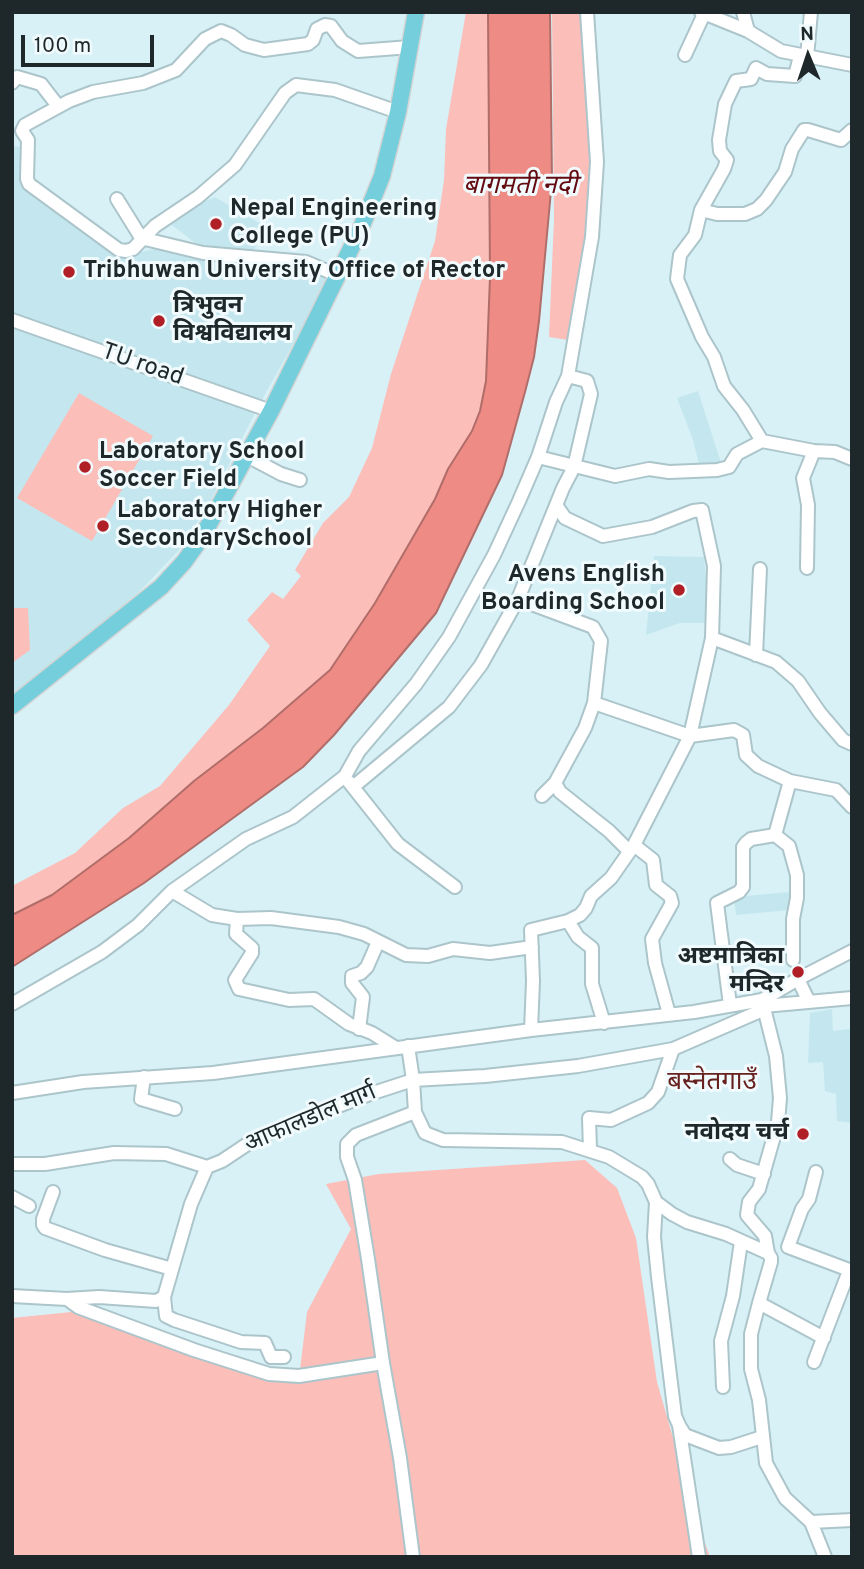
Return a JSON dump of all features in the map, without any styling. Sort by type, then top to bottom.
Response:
[{"type":"main road","points":[[12,706],[161,587],[184,562],[201,537],[271,411],[361,228],[382,176],[398,112],[416,12]]},
{"type":"street","points":[[12,1004],[102,951],[138,925],[172,891],[246,839],[293,817],[345,776],[359,751],[416,684],[449,637],[494,555],[538,457],[556,402],[568,376],[592,237],[597,162],[587,12]]},
{"type":"street","points":[[743,12],[748,31]]},
{"type":"street","points":[[762,440],[724,386],[714,357],[696,325],[677,279],[680,255],[695,235],[701,210],[727,160],[720,151],[719,140],[725,104],[736,81],[751,79],[756,68],[767,74],[795,76],[803,57],[811,12]]},
{"type":"street","points":[[685,55],[702,13],[748,31],[781,51],[852,65]]},
{"type":"street","points":[[398,112],[335,90],[296,85],[285,93],[235,165],[198,197],[155,226],[133,249],[119,250],[29,184],[28,140],[16,132],[58,106],[93,92],[143,83],[176,69],[205,40],[221,31],[245,45],[264,50],[308,44],[326,19],[342,41],[358,51],[410,47]]},
{"type":"street","points":[[12,83],[17,77],[41,84],[58,106]]},
{"type":"street","points":[[701,210],[716,214],[745,214],[757,209],[785,172],[792,149],[804,130],[841,140],[852,130]]},
{"type":"street","points":[[117,199],[140,236],[145,239],[204,253],[306,262],[339,276]]},
{"type":"street","name":"TU road","points":[[12,320],[271,411]]},
{"type":"street","points":[[353,788],[449,707],[481,665],[518,599],[573,467],[591,394],[587,381],[568,376]]},
{"type":"street","points":[[538,457],[615,476],[649,469],[669,472],[717,470],[729,467],[737,454],[762,440],[814,452],[835,452],[852,459]]},
{"type":"street","points":[[807,568],[807,506],[803,478],[814,452]]},
{"type":"street","points":[[247,456],[281,474],[300,480]]},
{"type":"street","points":[[531,1030],[531,930],[568,921],[586,908],[591,896],[611,878],[631,848],[690,736],[712,638],[714,566],[702,510],[652,527],[603,536],[565,518],[556,505]]},
{"type":"street","points":[[756,654],[760,569]]},
{"type":"street","points":[[518,599],[593,627],[601,641],[594,703],[585,728],[555,783],[542,796]]},
{"type":"street","points":[[712,638],[776,662],[798,681],[843,740],[852,744]]},
{"type":"street","points":[[594,703],[690,736],[734,730],[743,735],[746,755],[758,766],[790,781],[836,790],[852,807]]},
{"type":"street","points":[[345,776],[398,844],[455,887]]},
{"type":"street","points":[[775,835],[790,781]]},
{"type":"street","points":[[555,783],[561,792],[609,831],[653,860],[656,885],[670,896],[672,903],[652,939],[655,963],[669,1014]]},
{"type":"street","points":[[730,1005],[717,903],[739,892],[743,887],[743,847],[751,838],[775,835],[789,846],[797,875],[793,960]]},
{"type":"street","points":[[172,891],[212,915],[320,924],[364,934],[406,955],[428,956],[453,949],[490,953],[532,947]]},
{"type":"street","points":[[237,919],[236,934],[252,948],[252,953],[235,980],[239,989],[289,1000],[314,999],[359,1029],[372,1032],[402,1047],[413,1080],[415,1112],[425,1133],[443,1140],[549,1141],[590,1150],[618,1162],[642,1177],[656,1202],[672,1214],[687,1222],[726,1234],[768,1254]]},
{"type":"street","points":[[568,921],[578,937],[592,948],[592,984],[604,1023]]},
{"type":"street","points":[[359,1029],[363,997],[352,983],[352,976],[367,967],[378,942]]},
{"type":"street","points":[[764,1005],[798,979],[852,951]]},
{"type":"street","points":[[798,979],[809,1002]]},
{"type":"street","points":[[12,1093],[83,1082],[213,1073],[730,1005],[852,998]]},
{"type":"street","points":[[764,1005],[776,1056],[780,1098],[778,1122],[764,1174],[759,1189],[749,1202],[747,1215],[765,1236],[771,1258],[750,1346],[751,1369],[761,1411],[766,1462],[785,1498],[811,1522],[825,1557]]},
{"type":"street","name":"आफालडोल मार्ग","points":[[207,1167],[278,1129],[413,1080],[485,1076],[578,1066],[673,1049],[764,1005]]},
{"type":"street","points":[[590,1150],[589,1118],[611,1119],[648,1102],[658,1092],[673,1049]]},
{"type":"street","points":[[144,1077],[141,1099],[175,1109]]},
{"type":"street","points":[[413,1557],[400,1458],[355,1180],[347,1157],[347,1144],[366,1129],[415,1112]]},
{"type":"street","points":[[12,1164],[45,1164],[114,1153],[166,1154],[207,1167],[191,1204],[164,1297],[166,1316],[241,1342],[265,1343],[271,1357],[284,1357]]},
{"type":"street","points":[[730,1158],[743,1167],[764,1174]]},
{"type":"street","points":[[814,1362],[850,1271],[788,1247],[802,1209],[809,1199],[816,1172]]},
{"type":"street","points":[[53,1192],[44,1219],[45,1228],[105,1250],[172,1269]]},
{"type":"street","points":[[12,1197],[29,1206]]},
{"type":"street","points":[[656,1202],[654,1247],[675,1416],[679,1425],[685,1435],[719,1448],[762,1437]]},
{"type":"street","points":[[723,1387],[721,1340],[733,1296],[741,1242]]},
{"type":"street","points":[[12,1296],[156,1301],[164,1297]]},
{"type":"street","points":[[67,1299],[78,1307],[194,1350],[269,1374],[299,1376],[383,1363]]},
{"type":"street","points":[[759,1304],[824,1338]]},
{"type":"street","points":[[679,1425],[699,1557]]},
{"type":"street","points":[[811,1522],[852,1520]]},
{"type":"shaded area","points":[[466,12],[488,12],[490,277],[486,381],[480,411],[472,431],[448,468],[435,499],[375,603],[330,670],[129,838],[52,895],[12,915],[12,886],[75,853],[123,808],[160,786],[229,705],[270,646],[247,620],[272,592],[283,599],[301,576],[295,570],[323,523],[349,497],[372,448],[391,374],[435,241],[444,180],[446,129]]},
{"type":"shaded area","points":[[552,12],[580,12],[590,163],[588,219],[582,269],[568,340],[549,337],[554,219]]},
{"type":"shaded area","points":[[12,147],[23,151],[24,178],[121,256],[160,248],[315,268],[331,276],[258,407],[210,502],[179,550],[140,591],[71,650],[12,695]]},
{"type":"shaded area","name":"Nepal Engineering College (PU)","points":[[215,197],[266,227],[253,252],[203,249],[168,222],[180,211]]},
{"type":"shaded area","points":[[698,391],[722,466],[700,468],[677,398]]},
{"type":"shaded area","name":"Laboratory School Soccer Field","points":[[79,393],[153,436],[92,541],[17,498]]},
{"type":"shaded area","name":"Avens English Boarding School","points":[[654,556],[704,557],[710,623],[680,623],[646,635]]},
{"type":"shaded area","points":[[12,608],[28,608],[30,650],[12,663]]},
{"type":"shaded area","points":[[790,892],[790,910],[736,915],[734,897]]},
{"type":"shaded area","points":[[832,1009],[833,1031],[850,1029],[852,1032],[852,1123],[837,1121],[836,1094],[825,1091],[823,1062],[808,1063],[810,1013]]},
{"type":"shaded area","points":[[585,1160],[617,1188],[636,1238],[657,1382],[710,1557],[12,1557],[12,1318],[81,1311],[299,1378],[307,1312],[351,1229],[326,1184],[379,1174]]},
{"type":"water","name":"बागमती नदी","points":[[488,12],[550,12],[552,180],[539,321],[525,392],[502,475],[436,613],[334,735],[303,767],[144,883],[12,967],[12,915],[52,895],[129,838],[330,670],[375,603],[435,499],[448,469],[472,431],[480,411],[486,381],[490,277]]},
{"type":"place","name":"Nepal Engineering College (PU)","points":[[216,224]]},
{"type":"place","name":"Tribhuwan University Office of Rector","points":[[69,272]]},
{"type":"place","name":"त्रिभुवन विश्वविद्यालय","points":[[159,321]]},
{"type":"place","name":"Laboratory School Soccer Field","points":[[85,467]]},
{"type":"place","name":"Laboratory Higher SecondarySchool","points":[[103,526]]},
{"type":"place","name":"Avens English Boarding School","points":[[679,590]]},
{"type":"place","name":"अष्टमात्रिका मन्दिर","points":[[798,972]]},
{"type":"place","name":"नवोदय चर्च","points":[[803,1134]]},
{"type":"district","name":"बस्नेतगाउँ","points":[[712,1084]]}]
